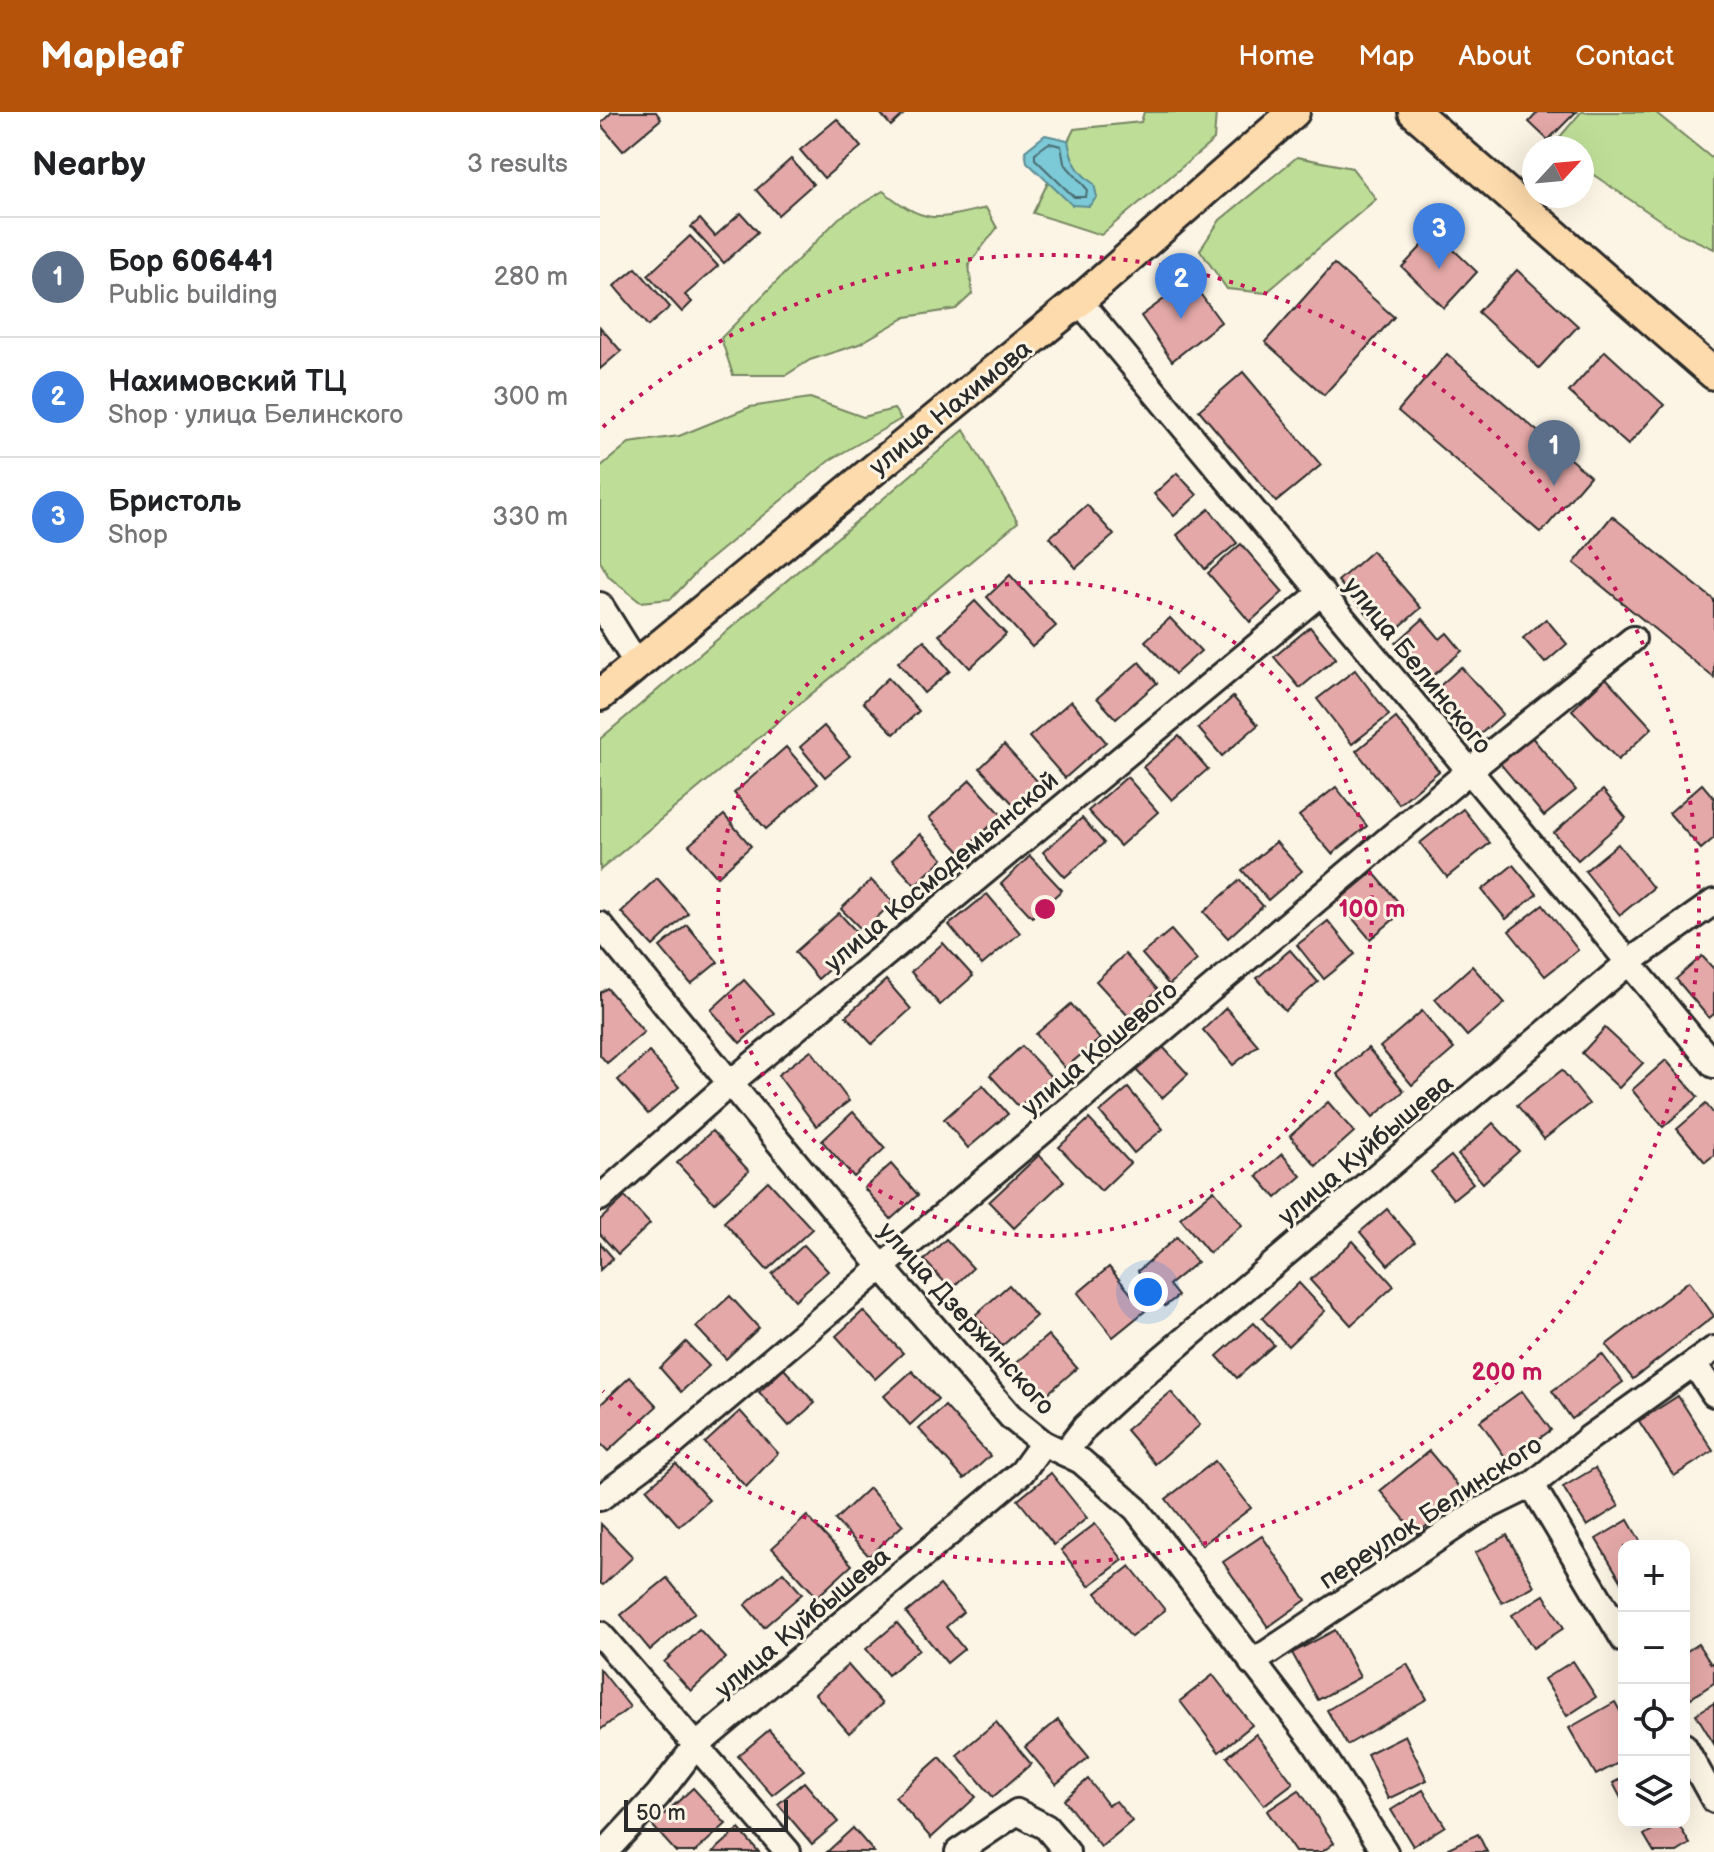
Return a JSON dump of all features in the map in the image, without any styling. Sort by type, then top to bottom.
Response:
[{"type":"main road","name":"улица Нахимова","points":[[600,695],[1079,301],[1294,112]]},
{"type":"main road","points":[[1414,112],[1714,374]]},
{"type":"street","name":"улица Белинского","points":[[1079,301],[1714,1065]]},
{"type":"street","name":"улица Космодемьянской","points":[[600,1198],[729,1084],[1322,592]]},
{"type":"street","points":[[600,605],[637,664]]},
{"type":"street","name":"улица Кошевого","points":[[600,1498],[669,1447],[880,1265],[1013,1158],[1469,771],[1633,639]]},
{"type":"street","name":"улица Куйбышева","points":[[605,1852],[658,1795],[695,1747],[1022,1472],[1085,1427],[1629,962],[1714,902]]},
{"type":"street","name":"улица Дзержинского","points":[[600,925],[880,1265],[1011,1417],[1054,1448],[1092,1469],[1136,1509],[1315,1743],[1385,1852]]},
{"type":"street","name":"переулок Белинского","points":[[1252,1663],[1477,1512],[1532,1485],[1589,1438],[1714,1349]]},
{"type":"street","points":[[1695,1365],[1714,1394]]},
{"type":"street","points":[[1532,1485],[1618,1630]]},
{"type":"street","points":[[600,1634],[788,1852]]},
{"type":"street","points":[[1690,1756],[1714,1800]]},
{"type":"street","points":[[958,1852],[1017,1812],[1046,1827],[1067,1852]]},
{"type":"green space","points":[[1144,112],[1216,112],[1214,140],[1101,235],[1033,213],[1074,129],[1141,122]]},
{"type":"green space","points":[[1581,112],[1655,112],[1714,160],[1714,249],[1679,233],[1594,175],[1594,136],[1561,136]]},
{"type":"green space","points":[[1297,157],[1352,168],[1376,199],[1266,293],[1227,289],[1200,250],[1220,220]]},
{"type":"green space","points":[[883,191],[910,210],[932,217],[986,208],[997,228],[969,264],[972,294],[956,309],[906,317],[859,344],[810,360],[786,375],[733,375],[721,338],[839,218]]},
{"type":"green space","points":[[810,398],[863,417],[894,409],[901,419],[830,460],[704,564],[671,599],[640,602],[609,577],[600,561],[600,467],[629,443],[679,436],[750,407]]},
{"type":"green space","points":[[964,430],[1018,522],[600,870],[600,739]]},
{"type":"water","points":[[1045,135],[1068,140],[1076,165],[1094,184],[1097,197],[1089,206],[1072,205],[1027,162],[1025,151]]},
{"type":"building","points":[[612,112],[656,112],[661,119],[623,151],[600,124]]},
{"type":"building","points":[[879,112],[906,112],[891,126]]},
{"type":"building","points":[[1538,112],[1576,112],[1552,136],[1544,136],[1529,122]]},
{"type":"building","points":[[837,119],[861,147],[824,178],[800,150]]},
{"type":"building","points":[[791,159],[813,184],[778,215],[756,190]]},
{"type":"building","points":[[741,213],[758,232],[724,263],[691,227],[700,219],[715,236]]},
{"type":"building","points":[[1435,232],[1477,272],[1444,308],[1402,267]]},
{"type":"building","points":[[690,236],[718,266],[685,295],[692,302],[682,312],[648,275]]},
{"type":"building","points":[[1334,264],[1394,317],[1324,395],[1265,342]]},
{"type":"building","points":[[636,268],[670,307],[648,326],[614,286]]},
{"type":"building","points":[[1517,270],[1578,326],[1539,368],[1478,312]]},
{"type":"building","points":[[1190,280],[1221,322],[1172,361],[1141,316]]},
{"type":"building","points":[[600,327],[621,351],[600,369]]},
{"type":"building","points":[[1605,351],[1664,405],[1628,445],[1569,392]]},
{"type":"building","points":[[1447,354],[1590,476],[1541,533],[1398,411]]},
{"type":"building","points":[[1243,372],[1321,465],[1276,502],[1199,410]]},
{"type":"building","points":[[1177,473],[1197,495],[1174,516],[1154,494]]},
{"type":"building","points":[[1087,505],[1114,535],[1076,568],[1050,537]]},
{"type":"building","points":[[1209,509],[1237,543],[1205,569],[1177,535]]},
{"type":"building","points":[[1612,516],[1714,600],[1714,678],[1574,563]]},
{"type":"building","points":[[1241,544],[1283,592],[1250,622],[1208,573]]},
{"type":"building","points":[[1372,551],[1421,608],[1388,637],[1338,581]]},
{"type":"building","points":[[1010,575],[1056,626],[1032,647],[987,597]]},
{"type":"building","points":[[975,601],[1006,634],[970,668],[939,635]]},
{"type":"building","points":[[1170,618],[1201,651],[1175,674],[1145,641]]},
{"type":"building","points":[[1423,619],[1440,639],[1447,633],[1462,651],[1428,680],[1396,643]]},
{"type":"building","points":[[1546,619],[1567,644],[1545,663],[1523,638]]},
{"type":"building","points":[[1310,627],[1336,658],[1300,688],[1274,657]]},
{"type":"building","points":[[924,640],[950,671],[924,693],[898,662]]},
{"type":"building","points":[[1139,662],[1157,683],[1116,719],[1097,698]]},
{"type":"building","points":[[1461,667],[1503,714],[1476,738],[1434,691]]},
{"type":"building","points":[[1355,670],[1389,715],[1352,744],[1317,699]]},
{"type":"building","points":[[888,678],[919,711],[894,734],[863,702]]},
{"type":"building","points":[[1606,678],[1652,728],[1618,760],[1572,710]]},
{"type":"building","points":[[1233,697],[1258,725],[1222,756],[1198,728]]},
{"type":"building","points":[[1071,701],[1106,742],[1065,778],[1029,737]]},
{"type":"building","points":[[1396,718],[1439,771],[1399,804],[1356,751]]},
{"type":"building","points":[[824,726],[850,756],[825,777],[800,747]]},
{"type":"building","points":[[1530,735],[1576,790],[1544,816],[1498,761]]},
{"type":"building","points":[[1179,736],[1208,769],[1172,800],[1143,767]]},
{"type":"building","points":[[1004,745],[1038,782],[1014,805],[980,768]]},
{"type":"building","points":[[786,747],[818,784],[766,829],[734,793]]},
{"type":"building","points":[[1127,777],[1158,812],[1120,846],[1088,811]]},
{"type":"building","points":[[970,780],[1002,815],[961,853],[929,818]]},
{"type":"building","points":[[1702,784],[1714,798],[1714,838],[1701,849],[1669,813]]},
{"type":"building","points":[[1336,787],[1367,826],[1332,854],[1299,816]]},
{"type":"building","points":[[1603,790],[1626,818],[1578,860],[1554,833]]},
{"type":"building","points":[[1463,809],[1490,843],[1447,877],[1420,843]]},
{"type":"building","points":[[724,815],[751,846],[717,877],[689,845]]},
{"type":"building","points":[[1082,818],[1104,843],[1065,877],[1043,852]]},
{"type":"building","points":[[920,834],[943,859],[915,885],[892,860]]},
{"type":"building","points":[[1276,842],[1302,871],[1268,900],[1242,870]]},
{"type":"building","points":[[1618,844],[1653,888],[1620,915],[1585,871]]},
{"type":"building","points":[[1030,856],[1062,890],[1032,917],[1001,884]]},
{"type":"building","points":[[1513,865],[1537,894],[1506,919],[1482,890]]},
{"type":"building","points":[[1373,872],[1405,910],[1370,939],[1338,901]]},
{"type":"building","points":[[657,878],[688,913],[653,946],[621,912]]},
{"type":"building","points":[[871,880],[893,902],[863,931],[841,909]]},
{"type":"building","points":[[1240,880],[1263,906],[1228,938],[1204,912]]},
{"type":"building","points":[[987,894],[1020,933],[982,965],[949,925]]},
{"type":"building","points":[[1543,905],[1578,950],[1545,976],[1509,931]]},
{"type":"building","points":[[839,913],[863,939],[818,979],[795,952]]},
{"type":"building","points":[[1328,921],[1355,954],[1324,979],[1297,945]]},
{"type":"building","points":[[687,925],[718,962],[691,984],[660,947]]},
{"type":"building","points":[[1171,930],[1197,960],[1169,985],[1142,954]]},
{"type":"building","points":[[943,943],[973,976],[940,1005],[911,972]]},
{"type":"building","points":[[1290,950],[1318,982],[1285,1011],[1257,978]]},
{"type":"building","points":[[1125,954],[1158,990],[1129,1017],[1096,981]]},
{"type":"building","points":[[1702,956],[1714,969],[1714,1014],[1709,1018],[1676,979]]},
{"type":"building","points":[[1472,966],[1505,1003],[1467,1036],[1435,999]]},
{"type":"building","points":[[744,980],[774,1013],[740,1043],[711,1010]]},
{"type":"building","points":[[886,980],[911,1009],[872,1044],[846,1016]]},
{"type":"building","points":[[607,988],[644,1032],[607,1063],[600,1055],[600,993]]},
{"type":"building","points":[[1071,1004],[1100,1039],[1065,1068],[1036,1034]]},
{"type":"building","points":[[1226,1008],[1258,1045],[1233,1065],[1203,1030]]},
{"type":"building","points":[[1422,1011],[1454,1049],[1412,1085],[1380,1047]]},
{"type":"building","points":[[1605,1028],[1643,1063],[1619,1088],[1582,1053]]},
{"type":"building","points":[[1022,1046],[1051,1077],[1019,1107],[990,1075]]},
{"type":"building","points":[[1162,1046],[1188,1074],[1162,1098],[1136,1070]]},
{"type":"building","points":[[1368,1048],[1404,1091],[1373,1117],[1337,1074]]},
{"type":"building","points":[[811,1050],[849,1101],[816,1126],[778,1075]]},
{"type":"building","points":[[649,1052],[679,1087],[648,1114],[618,1080]]},
{"type":"building","points":[[1666,1060],[1698,1097],[1663,1127],[1632,1090]]},
{"type":"building","points":[[1562,1070],[1589,1104],[1544,1139],[1517,1105]]},
{"type":"building","points":[[983,1085],[1008,1114],[968,1148],[944,1119]]},
{"type":"building","points":[[1128,1088],[1163,1129],[1134,1153],[1100,1112]]},
{"type":"building","points":[[1328,1102],[1354,1132],[1316,1166],[1290,1136]]},
{"type":"building","points":[[1706,1104],[1714,1114],[1714,1155],[1705,1162],[1677,1129]]},
{"type":"building","points":[[853,1112],[885,1148],[854,1177],[822,1141]]},
{"type":"building","points":[[1089,1119],[1130,1163],[1101,1191],[1059,1147]]},
{"type":"building","points":[[1493,1123],[1519,1151],[1483,1183],[1458,1155]]},
{"type":"building","points":[[712,1131],[749,1171],[714,1203],[677,1163]]},
{"type":"building","points":[[1282,1154],[1301,1176],[1276,1198],[1257,1176]]},
{"type":"building","points":[[1039,1155],[1064,1181],[1014,1228],[989,1202]]},
{"type":"building","points":[[1451,1156],[1473,1183],[1453,1199],[1431,1172]]},
{"type":"building","points":[[891,1164],[918,1195],[891,1219],[864,1188]]},
{"type":"building","points":[[768,1181],[812,1229],[767,1270],[724,1222]]},
{"type":"building","points":[[1214,1190],[1242,1225],[1209,1253],[1180,1218]]},
{"type":"building","points":[[625,1197],[650,1224],[618,1254],[600,1234],[600,1220]]},
{"type":"building","points":[[1387,1209],[1415,1242],[1388,1265],[1360,1232]]},
{"type":"building","points":[[1177,1237],[1197,1262],[1169,1285],[1178,1296],[1165,1306],[1138,1271]]},
{"type":"building","points":[[946,1239],[973,1268],[951,1289],[924,1260]]},
{"type":"building","points":[[1353,1241],[1394,1286],[1351,1325],[1310,1280]]},
{"type":"building","points":[[600,1243],[613,1258],[600,1270]]},
{"type":"building","points":[[804,1245],[828,1271],[795,1300],[772,1274]]},
{"type":"building","points":[[1109,1267],[1145,1311],[1113,1337],[1078,1293]]},
{"type":"building","points":[[1689,1281],[1714,1316],[1633,1379],[1606,1345]]},
{"type":"building","points":[[1299,1283],[1325,1311],[1288,1346],[1262,1318]]},
{"type":"building","points":[[1009,1285],[1036,1316],[1002,1346],[975,1315]]},
{"type":"building","points":[[730,1296],[759,1328],[726,1359],[696,1327]]},
{"type":"building","points":[[863,1311],[903,1353],[875,1379],[836,1336]]},
{"type":"building","points":[[1254,1323],[1274,1345],[1237,1378],[1217,1356]]},
{"type":"building","points":[[1048,1335],[1077,1368],[1039,1401],[1011,1367]]},
{"type":"building","points":[[686,1342],[709,1366],[681,1392],[660,1368]]},
{"type":"building","points":[[1602,1354],[1623,1382],[1572,1419],[1552,1391]]},
{"type":"building","points":[[784,1369],[815,1403],[789,1426],[759,1392]]},
{"type":"building","points":[[912,1371],[938,1399],[910,1425],[884,1396]]},
{"type":"building","points":[[630,1377],[657,1406],[608,1451],[600,1443],[600,1405]]},
{"type":"building","points":[[1522,1391],[1551,1430],[1508,1461],[1480,1421]]},
{"type":"building","points":[[1171,1392],[1200,1425],[1155,1464],[1126,1430]]},
{"type":"building","points":[[1678,1396],[1713,1451],[1674,1476],[1639,1421]]},
{"type":"building","points":[[945,1406],[990,1456],[964,1479],[919,1429]]},
{"type":"building","points":[[740,1411],[778,1453],[746,1487],[705,1443]]},
{"type":"building","points":[[1429,1451],[1465,1494],[1417,1534],[1380,1491]]},
{"type":"building","points":[[1215,1461],[1251,1508],[1202,1545],[1166,1499]]},
{"type":"building","points":[[676,1464],[709,1500],[679,1526],[647,1489]]},
{"type":"building","points":[[1595,1468],[1619,1506],[1587,1526],[1563,1487]]},
{"type":"building","points":[[1051,1473],[1087,1518],[1054,1545],[1018,1500]]},
{"type":"building","points":[[869,1488],[903,1525],[869,1556],[835,1520]]},
{"type":"building","points":[[807,1516],[852,1565],[817,1597],[772,1548]]},
{"type":"building","points":[[1628,1520],[1640,1540],[1618,1540],[1618,1576],[1596,1539]]},
{"type":"building","points":[[601,1524],[633,1557],[603,1585],[600,1583]]},
{"type":"building","points":[[1095,1524],[1123,1560],[1089,1586],[1061,1550]]},
{"type":"building","points":[[1507,1535],[1534,1586],[1502,1603],[1475,1553]]},
{"type":"building","points":[[1262,1536],[1306,1600],[1268,1627],[1223,1562]]},
{"type":"building","points":[[1130,1566],[1165,1610],[1131,1637],[1096,1593]]},
{"type":"building","points":[[783,1572],[802,1594],[764,1627],[745,1605]]},
{"type":"building","points":[[667,1578],[695,1612],[650,1650],[621,1615]]},
{"type":"building","points":[[940,1585],[963,1612],[946,1627],[964,1649],[947,1663],[906,1613]]},
{"type":"building","points":[[1544,1595],[1564,1628],[1533,1648],[1512,1615]]},
{"type":"building","points":[[897,1623],[919,1649],[888,1675],[866,1649]]},
{"type":"building","points":[[699,1629],[726,1658],[691,1691],[664,1662]]},
{"type":"building","points":[[1335,1630],[1360,1677],[1318,1700],[1292,1653]]},
{"type":"building","points":[[1698,1644],[1711,1664],[1714,1662],[1714,1683],[1691,1698],[1690,1696],[1690,1649]]},
{"type":"building","points":[[1573,1661],[1596,1697],[1567,1716],[1544,1679]]},
{"type":"building","points":[[1407,1664],[1427,1699],[1347,1745],[1327,1710]]},
{"type":"building","points":[[848,1665],[882,1704],[849,1733],[815,1694]]},
{"type":"building","points":[[600,1669],[630,1707],[600,1730]]},
{"type":"building","points":[[1213,1675],[1252,1725],[1219,1752],[1180,1701]]},
{"type":"building","points":[[1615,1702],[1618,1707],[1618,1763],[1596,1775],[1569,1728]]},
{"type":"building","points":[[1714,1703],[1714,1744],[1696,1714]]},
{"type":"building","points":[[1058,1720],[1089,1757],[1056,1784],[1025,1747]]},
{"type":"building","points":[[996,1722],[1031,1764],[993,1797],[957,1755]]},
{"type":"building","points":[[769,1730],[804,1770],[772,1795],[738,1756]]},
{"type":"building","points":[[1256,1734],[1293,1783],[1264,1805],[1227,1757]]},
{"type":"building","points":[[1405,1735],[1427,1780],[1388,1799],[1367,1754]]},
{"type":"building","points":[[940,1757],[976,1797],[931,1838],[895,1797]]},
{"type":"building","points":[[1088,1779],[1108,1805],[1116,1801],[1132,1821],[1101,1847],[1064,1800]]},
{"type":"building","points":[[804,1782],[838,1822],[812,1844],[778,1804]]},
{"type":"building","points":[[693,1788],[726,1824],[695,1852],[676,1852],[652,1825]]},
{"type":"building","points":[[1299,1790],[1334,1843],[1322,1852],[1295,1852],[1267,1811]]},
{"type":"building","points":[[1423,1790],[1445,1826],[1413,1846],[1391,1810]]},
{"type":"building","points":[[853,1828],[874,1852],[827,1852]]},
{"type":"building","points":[[1656,1828],[1681,1828],[1690,1844],[1677,1852],[1654,1852],[1644,1835]]},
{"type":"building","points":[[739,1829],[759,1852],[713,1852]]},
{"type":"building","points":[[1478,1834],[1487,1852],[1449,1852],[1448,1848]]},
{"type":"place","name":"Бристоль","points":[[1439,269]]},
{"type":"place","name":"Нахимовский ТЦ","points":[[1181,319]]},
{"type":"place","name":"Бор 606441","points":[[1554,486]]}]
